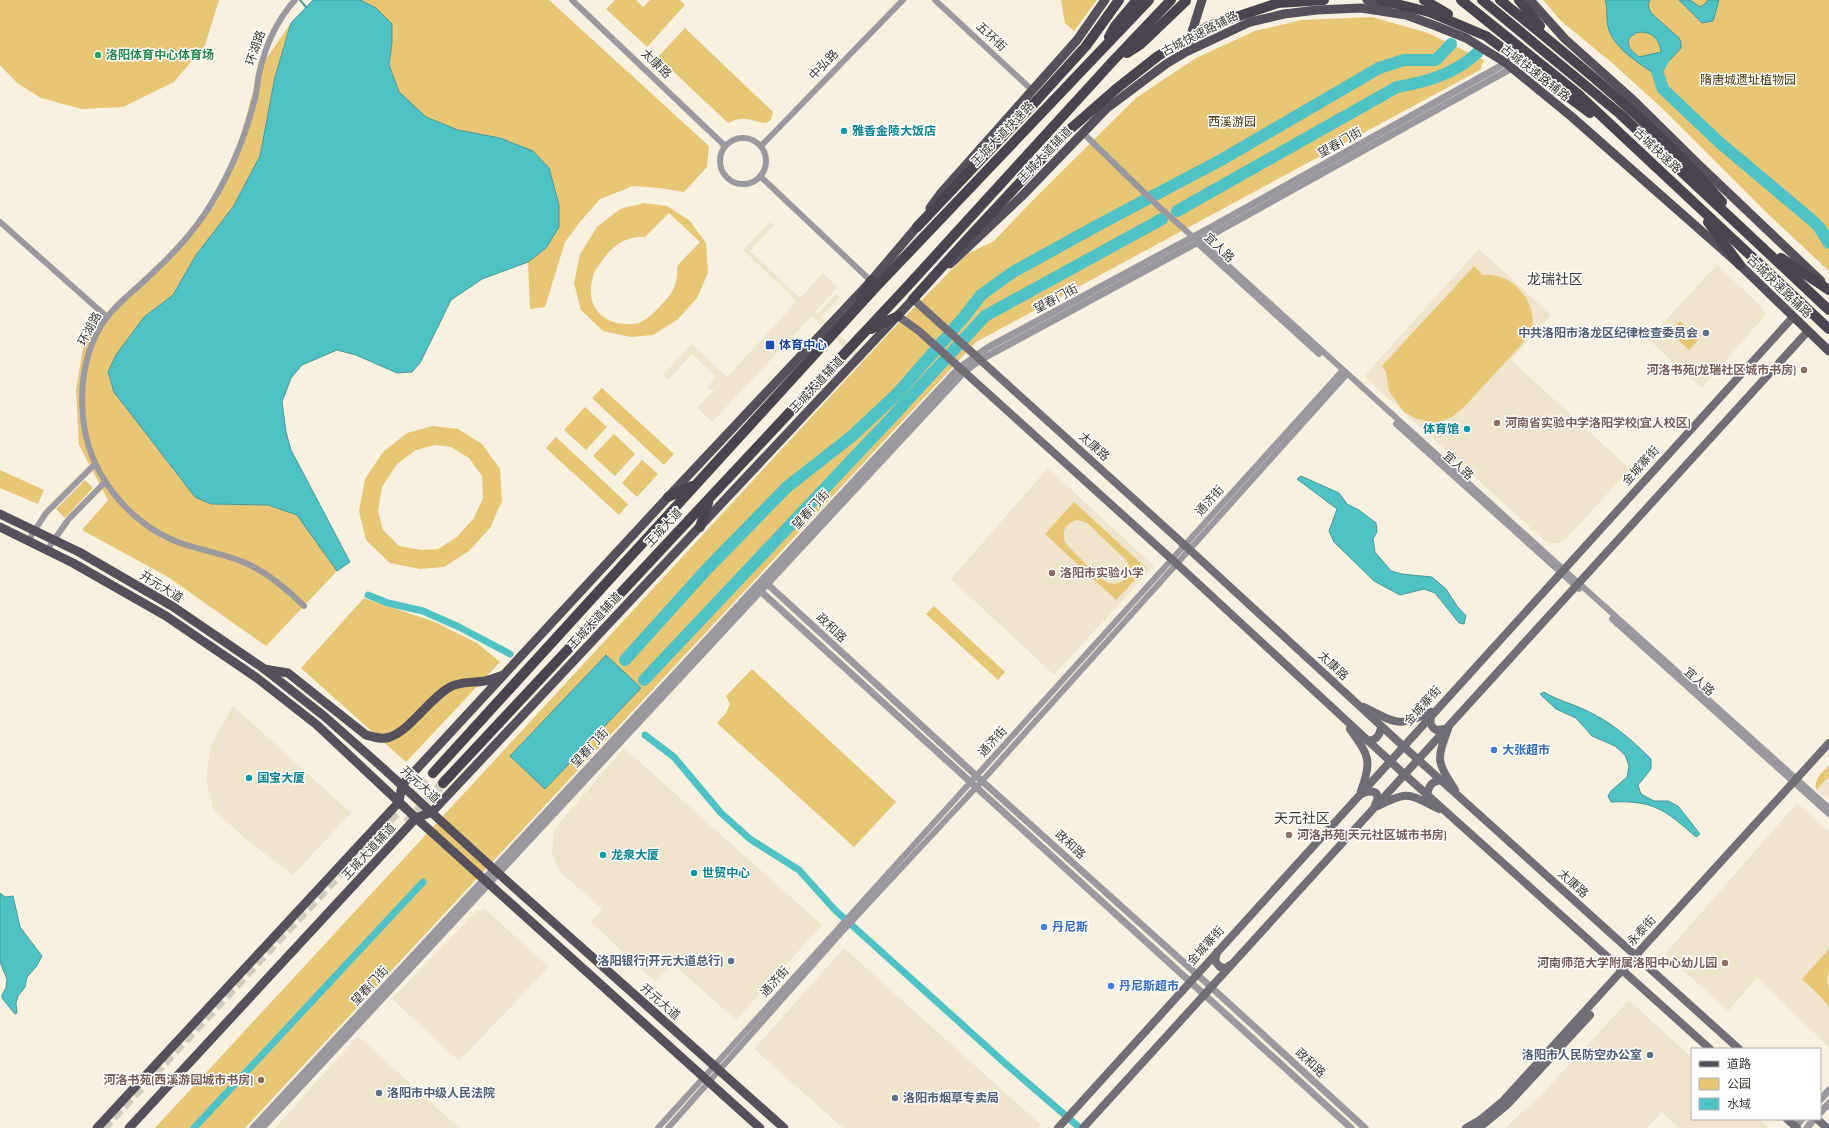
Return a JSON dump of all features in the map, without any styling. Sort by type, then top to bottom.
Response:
[{"type":"highway","points":[[917,227],[1086,46],[1119,0]]},
{"type":"highway","points":[[1100,52],[1115,26],[1136,0]]},
{"type":"highway","name":"王城大道快速路","points":[[874,284],[996,160],[1148,0]]},
{"type":"highway","points":[[970,236],[1011,174],[1112,62],[1171,0]]},
{"type":"highway","points":[[913,299],[1068,131],[1116,89],[1158,56],[1209,26],[1278,3],[1324,0]]},
{"type":"highway","points":[[1380,0],[1429,12],[1486,36]]},
{"type":"highway","points":[[1424,0],[1486,36],[1621,134]]},
{"type":"highway","name":"古城快速路","points":[[1461,0],[1578,94],[1829,329]]},
{"type":"highway","name":"古城快速路","points":[[1482,0],[1620,114],[1829,310]]},
{"type":"highway","points":[[1500,0],[1558,47],[1657,135],[1703,180],[1756,241],[1829,289]]},
{"type":"highway","points":[[1519,0],[1558,47]]},
{"type":"highway","points":[[1112,62],[1141,44],[1186,1]]},
{"type":"highway","points":[[917,227],[996,160]]},
{"type":"highway","name":"王城大道","points":[[443,783],[1011,174]]},
{"type":"highway","points":[[1691,200],[1740,265]]},
{"type":"highway","name":"王城大道","points":[[433,774],[850,316],[874,284]]},
{"type":"highway","points":[[866,331],[898,316]]},
{"type":"highway","points":[[668,497],[696,485]]},
{"type":"highway","points":[[700,527],[710,498]]},
{"type":"main road","points":[[399,802],[402,785],[668,497],[874,284],[941,193],[1077,40],[1105,0]]},
{"type":"main road","points":[[1367,0],[1406,15]]},
{"type":"main road","points":[[1530,0],[1565,39],[1631,98],[1829,289]]},
{"type":"main road","points":[[1186,52],[1200,2]]},
{"type":"main road","name":"古城快速路辅路","points":[[1083,133],[1106,110],[1166,64],[1186,52],[1250,22],[1284,14],[1316,10],[1361,8],[1406,15],[1466,38],[1509,66],[1572,117],[1740,265],[1829,351]]},
{"type":"main road","name":"王城大道辅道","points":[[129,1128],[416,818],[432,812],[913,299],[1022,196],[1083,133]]},
{"type":"main road","name":"太康路","points":[[913,299],[1187,547],[1381,727],[1738,1048]]},
{"type":"main road","points":[[898,316],[919,331],[1174,562],[1404,774],[1709,1048]]},
{"type":"main road","name":"金城寨街","points":[[1058,1127],[1793,317]]},
{"type":"main road","points":[[1085,1126],[1576,584],[1808,331]]},
{"type":"main road","name":"开元大道","points":[[0,514],[79,552],[172,606],[264,668],[324,716],[660,1019],[718,1068],[784,1128]]},
{"type":"main road","name":"开元大道","points":[[0,527],[73,563],[166,616],[257,678],[317,725],[416,818],[760,1128]]},
{"type":"main road","points":[[264,668],[288,673],[366,735],[381,738],[390,737],[399,732],[441,694],[451,687],[465,682],[486,681],[504,674]]},
{"type":"main road","points":[[1356,703],[1392,721],[1401,723],[1411,722],[1433,713]]},
{"type":"main road","points":[[1433,713],[1430,723],[1432,727],[1436,730],[1447,727]]},
{"type":"main road","points":[[1342,716],[1364,749],[1368,761],[1368,772],[1359,796]]},
{"type":"main road","points":[[1368,741],[1374,740],[1380,734],[1381,727]]},
{"type":"main road","points":[[1447,727],[1440,749],[1439,759],[1443,770],[1461,799]]},
{"type":"main road","name":"永泰街","points":[[1797,782],[1829,743]]},
{"type":"main road","name":"永泰街","points":[[1466,1128],[1480,1120],[1503,1101],[1638,958],[1797,782],[1829,749]]},
{"type":"main road","points":[[1428,795],[1429,787],[1434,782],[1440,780]]},
{"type":"main road","points":[[1359,796],[1369,791],[1374,792],[1377,795],[1377,800],[1373,808]]},
{"type":"main road","points":[[1373,808],[1396,797],[1406,795],[1448,813]]},
{"type":"main road","name":"王城大道辅道","points":[[97,1128],[399,802]]},
{"type":"main road","points":[[1218,952],[1215,961],[1220,967],[1226,968],[1231,965]]},
{"type":"main road","name":"永泰街","points":[[1479,1128],[1507,1105],[1625,972]]},
{"type":"main road","points":[[1788,1120],[1796,1128]]},
{"type":"main road","points":[[1817,1120],[1827,1128]]},
{"type":"street","name":"环湖路","points":[[295,0],[273,32],[264,55],[255,99],[241,143],[211,204],[186,239],[115,307],[107,317],[92,342],[85,363],[82,391],[83,422],[95,464],[105,482],[138,519],[158,533],[176,542],[222,554],[251,566],[272,578],[304,606]]},
{"type":"street","name":"太康路","points":[[571,0],[724,145]]},
{"type":"street","name":"中弘路","points":[[761,146],[903,0]]},
{"type":"street","name":"五环街","points":[[934,0],[1032,90]]},
{"type":"street","name":"望春门街","points":[[262,1128],[495,871],[961,370],[978,358],[1197,240],[1509,66]]},
{"type":"street","name":"宜人路","points":[[1083,133],[1158,206],[1561,571],[1797,782],[1829,808]]},
{"type":"street","points":[[743,137],[754,140],[761,146],[765,153],[765,170],[754,182],[738,184],[729,180],[723,174],[719,158],[724,145],[731,140],[743,137]]},
{"type":"street","points":[[760,176],[874,284]]},
{"type":"street","points":[[0,222],[107,317]]},
{"type":"street","name":"通济街","points":[[658,1128],[718,1068],[863,904],[979,779],[1344,373]]},
{"type":"street","points":[[28,541],[46,513],[95,464]]},
{"type":"street","points":[[47,550],[68,520],[105,482]]},
{"type":"street","name":"政和路","points":[[764,581],[979,779],[1212,987],[1364,1128]]},
{"type":"street","name":"政和路","points":[[757,588],[1351,1128]]},
{"type":"street","name":"宜人路","points":[[1797,782],[1829,814]]},
{"type":"street","name":"望春门街","points":[[253,1128],[487,881]]},
{"type":"street","name":"通济街","points":[[668,1128],[707,1079]]},
{"type":"street","points":[[1821,1099],[1829,1090]]},
{"type":"street","points":[[1821,1112],[1829,1103]]},
{"type":"street","points":[[1807,1128],[1815,1120]]},
{"type":"shaded area","points":[[770,222],[774,225],[750,251],[800,298],[823,273],[838,287],[815,312],[817,314],[836,294],[840,297],[821,318],[871,365],[871,373],[812,316],[712,422],[697,408],[722,382],[712,391],[707,387],[716,377],[692,354],[668,380],[663,375],[692,344],[727,377],[797,301],[743,250]]},
{"type":"shaded area","name":"河南省实验中学洛阳学校(宜人校区)","points":[[1479,249],[1551,315],[1511,360],[1630,469],[1565,540],[1559,543],[1548,543],[1543,539],[1364,376]]},
{"type":"shaded area","points":[[1717,265],[1763,308],[1765,315],[1702,388],[1648,339]]},
{"type":"shaded area","name":"洛阳市实验小学","points":[[1048,468],[1154,566],[1054,675],[951,579]]},
{"type":"shaded area","points":[[233,706],[351,813],[293,875],[249,842],[213,809],[206,779],[211,745]]},
{"type":"shaded area","points":[[624,748],[822,925],[736,1020],[673,964],[655,982],[591,922],[602,909],[558,870],[552,852],[554,830]]},
{"type":"shaded area","points":[[1829,776],[1829,801],[1816,790]]},
{"type":"shaded area","points":[[1797,803],[1829,832],[1829,1047],[1757,978],[1728,1011],[1665,954]]},
{"type":"shaded area","points":[[485,909],[549,967],[459,1061],[392,999],[476,911]]},
{"type":"shaded area","points":[[844,948],[1041,1125],[1038,1128],[843,1128],[754,1049]]},
{"type":"shaded area","points":[[1629,1000],[1691,1057],[1691,1120],[1760,1120],[1768,1128],[1679,1128],[1662,1112],[1647,1128],[1505,1128],[1541,1095]]},
{"type":"shaded area","points":[[358,1036],[459,1128],[275,1128]]},
{"type":"green space","name":"洛阳体育中心体育场","points":[[0,0],[219,0],[205,45],[174,82],[123,107],[82,109],[41,98],[17,83],[0,65]]},
{"type":"green space","points":[[360,0],[549,0],[709,146],[707,167],[684,192],[633,186],[600,199],[565,242],[545,307],[530,309],[528,262],[546,248],[549,168],[533,151],[500,138],[458,130],[426,117],[399,92],[389,65],[392,43]]},
{"type":"green space","points":[[615,0],[636,0],[643,7],[650,0],[680,0],[685,5],[647,47],[606,9]]},
{"type":"green space","points":[[1061,0],[1097,0],[1074,31],[1065,23]]},
{"type":"green space","name":"隋唐城遗址植物园","points":[[1543,0],[1829,0],[1829,271],[1767,213],[1663,109],[1611,62],[1561,21]]},
{"type":"green space","name":"西溪游园","points":[[1372,17],[1428,33],[1484,60],[1480,70],[976,342],[245,1128],[155,1128],[890,332],[967,254],[994,241],[1036,197],[1136,98],[1196,58],[1255,31],[1301,20]]},
{"type":"green space","points":[[291,23],[275,77],[260,156],[233,207],[196,255],[173,295],[144,317],[108,372],[114,392],[195,497],[211,504],[268,505],[297,515],[337,571],[266,646],[168,577],[82,530],[108,500],[79,445],[76,390],[84,343],[106,318],[187,236],[210,203],[235,158],[252,95],[266,59]]},
{"type":"green space","points":[[685,28],[773,112],[772,118],[767,123],[742,119],[728,123],[658,57]]},
{"type":"green space","points":[[644,203],[667,206],[689,220],[706,243],[708,273],[697,298],[677,320],[653,335],[631,337],[603,331],[581,310],[574,283],[580,254],[597,227],[620,209]],"holes":[[[669,213],[700,242],[677,266],[676,282],[670,295],[652,315],[639,323],[625,324],[609,320],[597,311],[591,298],[594,273],[608,253],[617,245],[627,239],[645,237]]]},
{"type":"green space","points":[[1474,266],[1483,275],[1493,275],[1504,278],[1521,291],[1531,310],[1533,320],[1531,331],[1524,342],[1464,407],[1452,417],[1437,423],[1417,419],[1404,412],[1389,391],[1386,372],[1382,366]]},
{"type":"green space","points":[[1680,321],[1699,339],[1689,350],[1670,332]]},
{"type":"green space","points":[[602,388],[674,454],[664,465],[592,398]]},
{"type":"green space","points":[[585,407],[607,427],[586,450],[564,430]]},
{"type":"green space","points":[[433,426],[458,429],[482,444],[500,469],[502,501],[490,528],[469,551],[444,567],[420,569],[390,563],[366,540],[359,511],[365,479],[383,452],[407,433]],"holes":[[[435,445],[451,447],[469,458],[482,476],[483,498],[474,518],[457,537],[438,549],[421,550],[399,546],[383,530],[378,511],[382,487],[397,464],[416,450]]]},
{"type":"green space","points":[[614,434],[635,454],[615,476],[593,456]]},
{"type":"green space","points":[[556,437],[628,504],[619,515],[546,448]]},
{"type":"green space","points":[[642,460],[658,474],[637,497],[622,483]]},
{"type":"green space","points":[[0,470],[44,490],[38,504],[0,488]]},
{"type":"green space","points":[[85,480],[93,488],[65,518],[56,509]]},
{"type":"green space","points":[[1074,502],[1146,568],[1116,600],[1045,534]],"holes":[[[1078,520],[1087,523],[1127,561],[1129,572],[1128,576],[1124,580],[1114,584],[1109,583],[1086,564],[1065,542],[1064,531],[1070,523]]]},
{"type":"green space","points":[[364,598],[435,622],[477,643],[500,662],[406,762],[301,668]]},
{"type":"green space","points":[[934,606],[1005,672],[998,680],[926,614]]},
{"type":"green space","points":[[752,669],[896,802],[854,847],[717,723],[726,713],[730,704],[726,696]]},
{"type":"green space","points":[[1829,765],[1829,776],[1816,790],[1817,779]]},
{"type":"green space","points":[[1829,949],[1829,969],[1827,980],[1829,990],[1829,1007],[1802,979]]},
{"type":"water","points":[[313,0],[360,0],[376,8],[392,24],[392,43],[389,65],[399,92],[426,117],[458,130],[500,138],[533,151],[549,168],[559,205],[559,227],[546,248],[528,262],[482,279],[451,300],[420,363],[412,372],[397,373],[356,355],[337,350],[302,365],[291,378],[282,402],[286,432],[291,450],[350,562],[337,571],[297,515],[268,505],[211,504],[195,497],[114,392],[108,372],[116,355],[144,317],[173,295],[196,255],[233,207],[260,156],[275,77],[291,23]]},
{"type":"water","points":[[1605,0],[1650,0],[1648,5],[1651,13],[1679,38],[1681,48],[1656,75],[1621,49],[1611,35],[1608,27]],"holes":[[[1636,33],[1646,33],[1656,38],[1661,52],[1639,57],[1632,51],[1628,41],[1629,38]]]},
{"type":"water","points":[[1679,0],[1690,0],[1700,7],[1708,0],[1719,0],[1713,21],[1702,23]]},
{"type":"water","points":[[1301,476],[1339,493],[1347,504],[1359,510],[1376,523],[1377,532],[1373,539],[1375,552],[1391,571],[1402,574],[1432,577],[1446,589],[1457,606],[1466,616],[1464,624],[1459,623],[1435,593],[1424,589],[1400,595],[1374,581],[1334,542],[1329,531],[1337,509],[1297,479]]},
{"type":"water","points":[[606,655],[641,688],[545,789],[510,756]]},
{"type":"water","points":[[1544,692],[1602,719],[1635,744],[1651,759],[1651,769],[1638,785],[1641,794],[1654,801],[1668,801],[1678,806],[1700,834],[1696,837],[1676,820],[1649,805],[1611,802],[1608,796],[1611,791],[1627,777],[1629,766],[1625,755],[1615,746],[1592,736],[1576,718],[1556,709],[1540,694]]},
{"type":"water","points":[[0,893],[5,897],[13,896],[20,927],[42,956],[36,967],[27,977],[25,987],[18,996],[16,1003],[17,1013],[15,1014],[2,998],[6,988],[7,979],[0,962]]},
{"type":"waterway","points":[[300,0],[306,7]]},
{"type":"waterway","points":[[625,660],[706,570],[787,487],[852,436],[897,394],[964,317],[981,295],[1013,272],[1221,160],[1379,68],[1404,60],[1436,60],[1451,44]]},
{"type":"waterway","points":[[1177,211],[1397,87],[1419,83],[1450,72],[1477,53]]},
{"type":"waterway","points":[[1664,58],[1657,71],[1663,89],[1719,142],[1814,222],[1829,243]]},
{"type":"waterway","points":[[644,680],[894,415],[985,316],[1162,219]]},
{"type":"waterway","points":[[368,595],[388,603],[423,611],[459,627],[510,654]]},
{"type":"waterway","points":[[645,735],[674,757],[721,813],[750,839],[799,870],[835,910],[1007,1065],[1080,1128]]},
{"type":"waterway","points":[[194,1128],[423,882]]},
{"type":"tunnel","points":[[103,1128],[433,773]]},
{"type":"tunnel","points":[[407,823],[443,783]]},
{"type":"place","name":"洛阳体育中心体育场","points":[[98,55]]},
{"type":"place","name":"雅香金陵大饭店","points":[[844,131]]},
{"type":"place","name":"中共洛阳市洛龙区纪律检查委员会","points":[[1706,333]]},
{"type":"place","name":"体育中心","points":[[770,345]]},
{"type":"place","name":"河洛书苑(龙瑞社区城市书房)","points":[[1804,370]]},
{"type":"place","name":"河南省实验中学洛阳学校(宜人校区)","points":[[1497,423]]},
{"type":"place","name":"体育馆","points":[[1467,429]]},
{"type":"place","name":"洛阳市实验小学","points":[[1052,573]]},
{"type":"place","name":"大张超市","points":[[1494,750]]},
{"type":"place","name":"国宝大厦","points":[[249,778]]},
{"type":"place","name":"河洛书苑(天元社区城市书房)","points":[[1289,835]]},
{"type":"place","name":"龙泉大厦","points":[[603,855]]},
{"type":"place","name":"世贸中心","points":[[694,873]]},
{"type":"place","name":"丹尼斯","points":[[1044,927]]},
{"type":"place","name":"洛阳银行(开元大道总行)","points":[[731,961]]},
{"type":"place","name":"河南师范大学附属洛阳中心幼儿园","points":[[1725,963]]},
{"type":"place","name":"丹尼斯超市","points":[[1111,986]]},
{"type":"place","name":"洛阳市人民防空办公室","points":[[1650,1055]]},
{"type":"place","name":"河洛书苑(西溪游园城市书房)","points":[[261,1080]]},
{"type":"place","name":"洛阳市中级人民法院","points":[[379,1093]]},
{"type":"place","name":"洛阳市烟草专卖局","points":[[895,1098]]},
{"type":"district","name":"龙瑞社区","points":[[1555,279]]},
{"type":"district","name":"天元社区","points":[[1302,818]]}]
